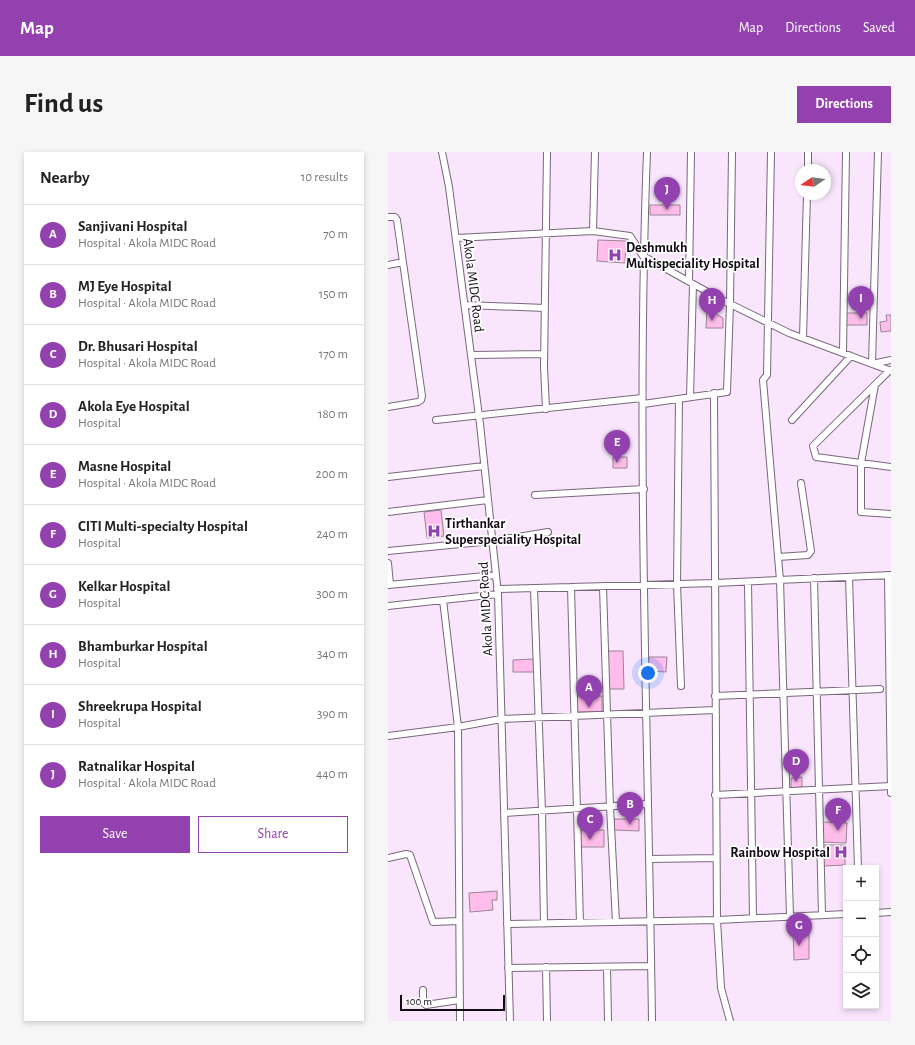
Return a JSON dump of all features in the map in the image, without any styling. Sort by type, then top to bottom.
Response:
[{"type":"street","name":"Akola MIDC Road","points":[[442,152],[449,187],[465,305],[498,592],[510,1021]]},
{"type":"street","points":[[546,409],[544,354],[547,152]]},
{"type":"street","points":[[593,230],[595,152]]},
{"type":"street","points":[[647,152],[643,256],[643,401],[647,804],[651,922],[652,1021]]},
{"type":"street","points":[[690,397],[691,152]]},
{"type":"street","points":[[436,420],[546,409],[679,399],[727,392],[732,152]]},
{"type":"street","points":[[771,152],[769,323],[767,375],[764,380],[780,580],[790,916]]},
{"type":"street","points":[[808,152],[808,164]]},
{"type":"street","points":[[843,353],[846,152]]},
{"type":"street","points":[[872,364],[878,152]]},
{"type":"street","points":[[803,338],[807,200]]},
{"type":"street","points":[[388,217],[395,217],[397,220],[422,396],[421,400],[418,402],[388,407]]},
{"type":"street","points":[[456,238],[593,230],[630,236],[643,256],[730,304],[803,338],[891,370],[813,446],[816,457],[891,467]]},
{"type":"street","points":[[388,265],[403,262]]},
{"type":"street","points":[[465,305],[545,308]]},
{"type":"street","points":[[471,355],[544,354]]},
{"type":"street","points":[[792,420],[851,356]]},
{"type":"street","points":[[872,364],[891,360]]},
{"type":"street","points":[[875,385],[861,463],[861,512],[891,514]]},
{"type":"street","points":[[714,393],[715,795],[717,920],[721,988],[730,1021]]},
{"type":"street","points":[[679,399],[677,584],[681,686]]},
{"type":"street","points":[[388,477],[484,466]]},
{"type":"street","points":[[778,557],[808,555],[812,551],[801,483]]},
{"type":"street","points":[[535,495],[644,489]]},
{"type":"street","points":[[388,512],[488,500]]},
{"type":"street","points":[[388,551],[492,541],[548,532]]},
{"type":"street","points":[[388,563],[389,585],[496,575]]},
{"type":"street","points":[[388,606],[534,588],[645,586],[889,575],[891,793]]},
{"type":"street","points":[[849,577],[858,865]]},
{"type":"street","points":[[814,578],[822,915]]},
{"type":"street","points":[[748,582],[753,918]]},
{"type":"street","points":[[603,587],[606,714],[616,922]]},
{"type":"street","points":[[534,588],[542,811],[544,924]]},
{"type":"street","points":[[571,588],[573,716],[580,923]]},
{"type":"street","points":[[443,600],[458,727],[460,1021]]},
{"type":"street","points":[[715,696],[880,689]]},
{"type":"street","points":[[388,736],[458,727],[501,719],[715,710]]},
{"type":"street","points":[[715,795],[891,786]]},
{"type":"street","points":[[504,813],[647,804]]},
{"type":"street","points":[[388,858],[406,854],[410,856],[433,922],[459,921]]},
{"type":"street","points":[[649,859],[716,858]]},
{"type":"street","points":[[879,913],[891,912]]},
{"type":"street","points":[[507,924],[651,922],[843,914]]},
{"type":"street","points":[[508,968],[651,966]]},
{"type":"street","points":[[607,967],[608,1021]]},
{"type":"street","points":[[546,968],[547,1021]]},
{"type":"street","points":[[423,990],[423,1002],[426,1005],[460,1000]]},
{"type":"building","points":[[650,205],[680,205],[680,215],[650,215]]},
{"type":"building","points":[[598,240],[626,241],[625,263],[597,261]]},
{"type":"building","points":[[707,309],[723,318],[723,328],[706,328]]},
{"type":"building","points":[[844,313],[867,313],[867,325],[844,325]]},
{"type":"building","points":[[886,315],[891,315],[891,331],[881,332],[880,322],[887,321]]},
{"type":"building","points":[[613,457],[627,457],[627,468],[613,468]]},
{"type":"building","points":[[441,510],[444,536],[427,538],[424,512]]},
{"type":"building","points":[[606,651],[623,651],[624,689],[608,689]]},
{"type":"building","points":[[649,657],[667,657],[666,672],[648,671]]},
{"type":"building","points":[[534,659],[535,672],[513,672],[513,660]]},
{"type":"building","points":[[575,696],[602,696],[602,712],[575,712]]},
{"type":"building","points":[[802,777],[802,787],[791,788],[791,778]]},
{"type":"building","points":[[614,819],[639,819],[639,831],[614,830]]},
{"type":"building","points":[[822,822],[847,823],[846,843],[822,842]]},
{"type":"building","points":[[579,830],[604,830],[604,847],[579,847]]},
{"type":"building","points":[[822,845],[845,845],[845,865],[822,866]]},
{"type":"building","points":[[497,891],[497,900],[492,900],[493,910],[470,912],[469,893]]},
{"type":"building","points":[[793,930],[809,930],[809,959],[794,960]]},
{"type":"place","name":"Ratnalikar Hospital","points":[[667,210]]},
{"type":"place","name":"Deshmukh Multispeciality Hospital","points":[[615,255]]},
{"type":"place","name":"Shreekrupa Hospital","points":[[861,319]]},
{"type":"place","name":"Bhamburkar Hospital","points":[[712,321]]},
{"type":"place","name":"Masne Hospital","points":[[617,463]]},
{"type":"place","name":"Tirthankar Superspeciality Hospital","points":[[434,531]]},
{"type":"place","name":"Sanjivani Hospital","points":[[589,708]]},
{"type":"place","name":"Akola Eye Hospital","points":[[796,782]]},
{"type":"place","name":"MJ Eye Hospital","points":[[630,825]]},
{"type":"place","name":"CITI Multi-specialty Hospital","points":[[838,831]]},
{"type":"place","name":"Dr. Bhusari Hospital","points":[[590,840]]},
{"type":"place","name":"Rainbow Hospital","points":[[841,852]]},
{"type":"place","name":"Kelkar Hospital","points":[[799,946]]}]
